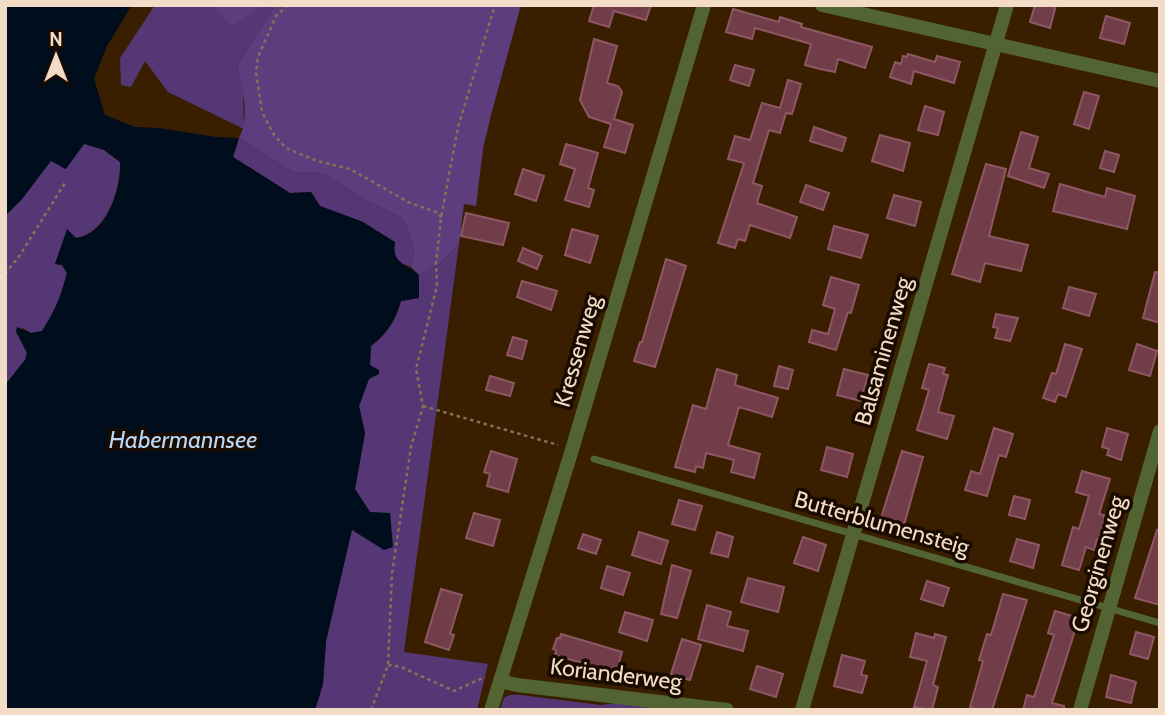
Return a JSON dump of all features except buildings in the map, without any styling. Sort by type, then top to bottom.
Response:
[{"type":"street","name":"Kressenweg","points":[[491,710],[704,5]]},
{"type":"street","points":[[822,5],[1160,81]]},
{"type":"street","name":"Balsaminenweg","points":[[802,710],[1007,5]]},
{"type":"street","name":"Georginenweg","points":[[1080,710],[1160,430]]},
{"type":"street","name":"Korianderweg","points":[[500,681],[727,710]]},
{"type":"lane","name":"Butterblumensteig","points":[[594,459],[1160,623]]},
{"type":"path","points":[[288,5],[275,16],[258,57],[256,72],[262,112],[274,135],[286,148],[317,161],[350,169],[410,203],[439,213],[441,218]]},
{"type":"path","points":[[371,710],[388,665],[392,573],[411,447],[423,406],[415,369],[437,286],[436,263],[441,218],[458,127],[495,5]]},
{"type":"path","points":[[5,274],[65,183]]},
{"type":"path","points":[[423,406],[572,449]]},
{"type":"path","points":[[388,665],[401,667],[454,691],[491,674],[500,681]]},
{"type":"shaded area","points":[[155,5],[212,5],[232,25],[265,5],[276,5],[237,67],[243,89],[244,129],[168,92],[145,61],[131,87],[121,85],[120,58]]},
{"type":"shaded area","points":[[212,5],[265,5],[232,26]]},
{"type":"shaded area","points":[[276,5],[521,5],[483,149],[476,206],[464,204],[459,244],[440,264],[419,275],[411,267],[414,250],[409,231],[401,217],[365,200],[323,173],[293,172],[239,138],[245,113],[237,67]]},
{"type":"shaded area","points":[[239,138],[293,172],[323,173],[365,200],[401,217],[409,231],[414,250],[411,267],[398,262],[394,253],[363,222],[320,206],[311,192],[290,193],[233,157]]},
{"type":"shaded area","points":[[84,143],[104,150],[120,162],[118,185],[110,209],[95,229],[75,238],[68,230],[55,264],[62,265],[67,273],[56,309],[42,331],[31,333],[23,328],[16,332],[27,353],[25,360],[5,385],[5,216],[22,199],[51,160],[65,169]]},
{"type":"shaded area","points":[[459,244],[404,652],[488,664],[477,710],[315,710],[323,684],[326,641],[352,529],[375,544],[370,512],[355,489],[365,433],[359,406],[369,379],[371,346],[390,326],[401,301],[419,298],[419,275],[440,264]]},
{"type":"shaded area","points":[[509,695],[678,710],[500,710],[504,698]]},
{"type":"water","name":"Habermannsee","points":[[5,5],[132,5],[107,46],[94,79],[105,115],[135,127],[239,138],[233,157],[290,193],[311,192],[320,206],[363,222],[395,242],[398,259],[419,275],[419,298],[401,301],[390,326],[371,346],[370,365],[379,370],[379,374],[369,379],[359,406],[365,433],[355,489],[370,512],[390,513],[393,547],[384,550],[352,530],[326,641],[323,684],[315,710],[5,710],[5,385],[25,360],[27,353],[16,331],[17,327],[31,333],[42,331],[57,303],[67,273],[62,265],[55,264],[67,229],[76,238],[87,235],[104,220],[115,197],[120,162],[104,150],[84,144],[66,169],[51,161],[22,199],[5,216]]}]
